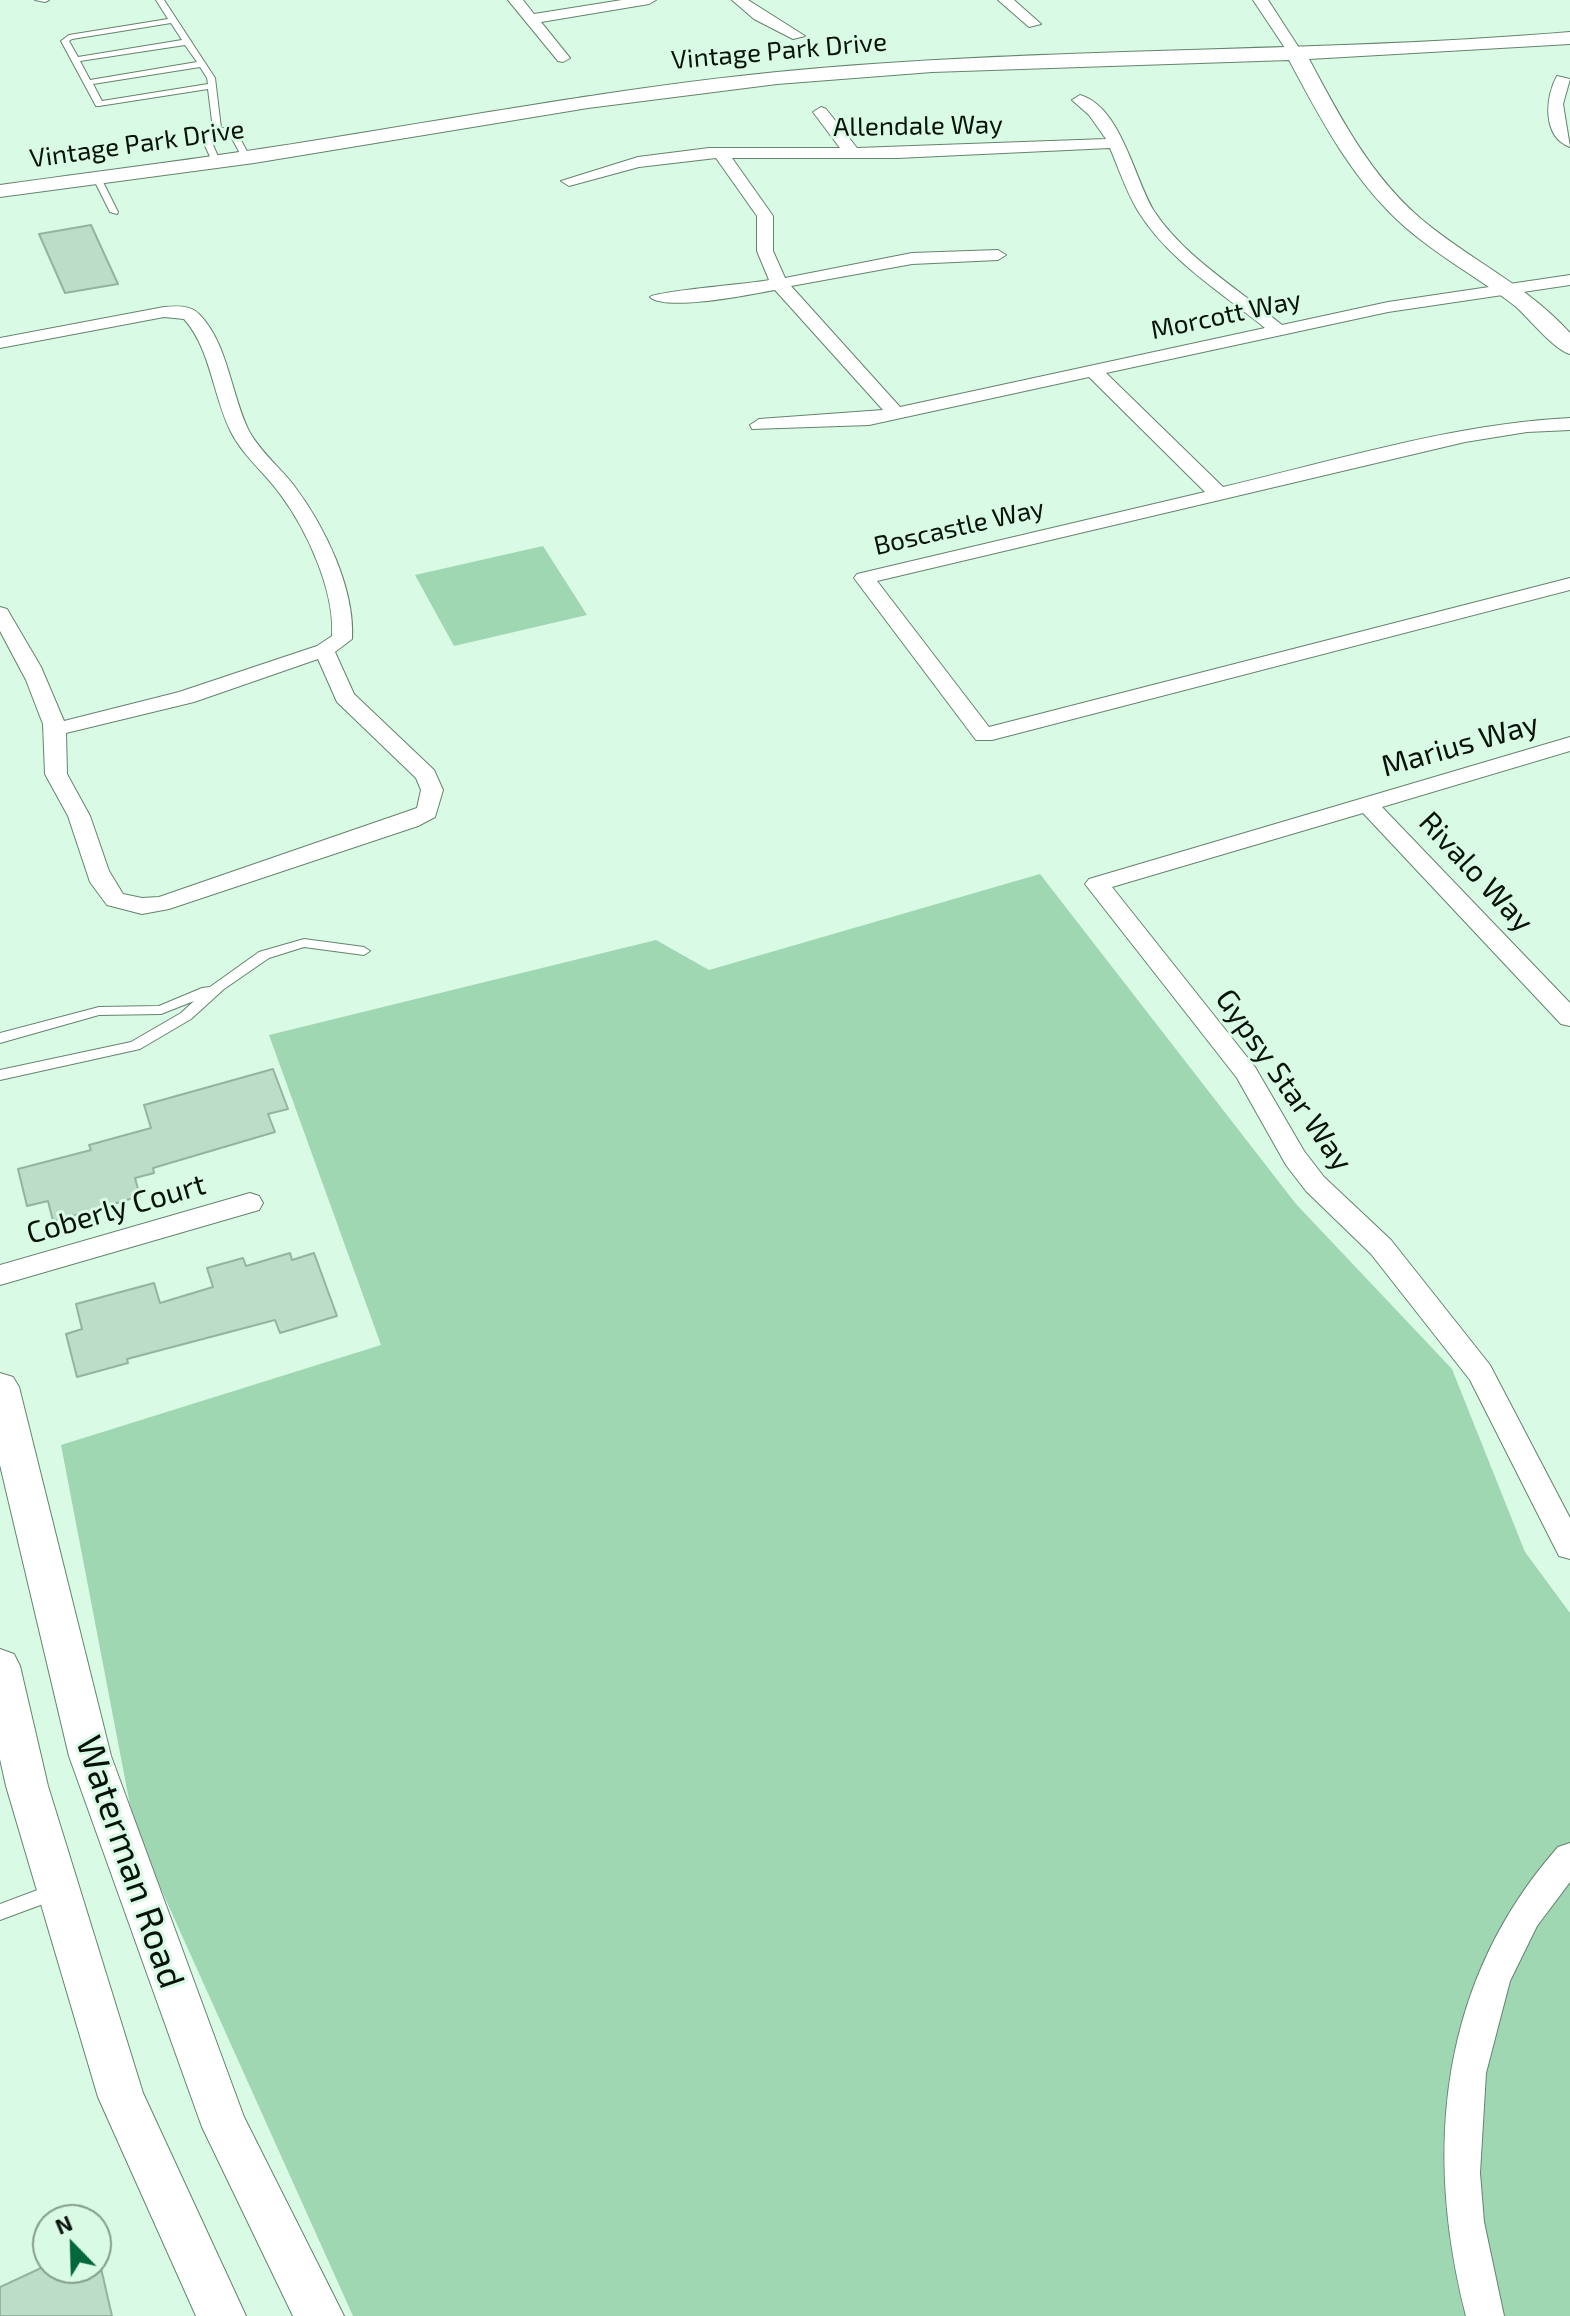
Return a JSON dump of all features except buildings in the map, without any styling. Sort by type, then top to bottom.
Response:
[{"type":"street","points":[[515,0],[563,58]]},
{"type":"street","points":[[531,19],[649,0]]},
{"type":"street","points":[[739,0],[759,16],[798,36]]},
{"type":"street","points":[[1005,0],[1034,24]]},
{"type":"street","points":[[1260,0],[1272,13],[1349,154],[1366,177],[1415,225],[1533,308],[1570,347]]},
{"type":"street","name":"Vintage Park Drive","points":[[0,191],[246,157],[585,100],[757,79],[929,66],[1296,54],[1570,38]]},
{"type":"street","points":[[1562,79],[1553,108],[1557,124],[1570,142]]},
{"type":"street","points":[[1080,100],[1104,119],[1139,200],[1173,244],[1278,330]]},
{"type":"street","points":[[821,112],[852,153]]},
{"type":"street","name":"Allendale Way","points":[[569,181],[638,162],[720,152],[852,153],[1116,143]]},
{"type":"street","points":[[720,152],[765,216],[765,251],[778,282],[895,413]]},
{"type":"street","points":[[659,297],[705,295],[925,255],[998,255]]},
{"type":"street","name":"Morcott Way","points":[[759,425],[833,424],[895,413],[1388,307],[1570,280]]},
{"type":"street","points":[[0,343],[164,312],[178,311],[194,319],[217,366],[227,405],[248,448],[289,493],[339,594],[345,627],[342,639],[324,650],[186,697],[56,729]]},
{"type":"street","points":[[1093,371],[1219,494]]},
{"type":"street","name":"Boscastle Way","points":[[1570,424],[1527,426],[1465,436],[864,578],[984,735],[1570,584]]},
{"type":"street","points":[[0,613],[31,662],[56,729],[53,765],[58,783],[79,816],[108,893],[127,904],[161,904],[410,821],[427,812],[432,790],[426,775],[345,697],[324,650]]},
{"type":"street","name":"Marius Way","points":[[1367,804],[1570,744]]},
{"type":"street","name":"Rivalo Way","points":[[1367,804],[1570,1018]]},
{"type":"street","name":"Gypsy Star Way","points":[[1367,804],[1097,884],[1246,1073],[1295,1158],[1323,1192],[1381,1247],[1480,1373],[1570,1547]]},
{"type":"street","name":"Coberly Court","points":[[0,1275],[250,1203]]},
{"type":"street","name":"Waterman Road","points":[[0,1387],[90,1756],[225,2127],[319,2316]]},
{"type":"street","points":[[0,1666],[27,1786],[56,1891],[121,2097],[221,2316]]},
{"type":"street","points":[[1485,2316],[1464,2206],[1463,2116],[1470,2060],[1482,2008],[1511,1938],[1537,1896],[1570,1858]]},
{"type":"lane","points":[[39,0],[45,0]]},
{"type":"lane","points":[[160,0],[202,64],[211,86],[217,130]]},
{"type":"lane","points":[[175,20],[69,37],[65,41],[96,102],[105,104],[211,86]]},
{"type":"lane","points":[[74,60],[188,42]]},
{"type":"lane","points":[[86,83],[202,64]]},
{"type":"lane","points":[[216,161],[205,137],[217,130],[232,131],[246,157]]},
{"type":"lane","points":[[97,178],[114,212]]},
{"type":"lane","points":[[0,1075],[135,1046],[186,1016],[219,986],[264,955],[304,943],[364,951]]},
{"type":"lane","points":[[0,1038],[99,1011],[161,1010],[219,986]]},
{"type":"lane","points":[[0,1912],[56,1891]]},
{"type":"green space","points":[[543,546],[587,615],[454,646],[415,575]]},
{"type":"green space","points":[[1040,874],[1296,1204],[1452,1369],[1525,1552],[1570,1613],[1570,2316],[353,2316],[135,1831],[61,1445],[381,1345],[269,1035],[656,940],[709,970]]}]
